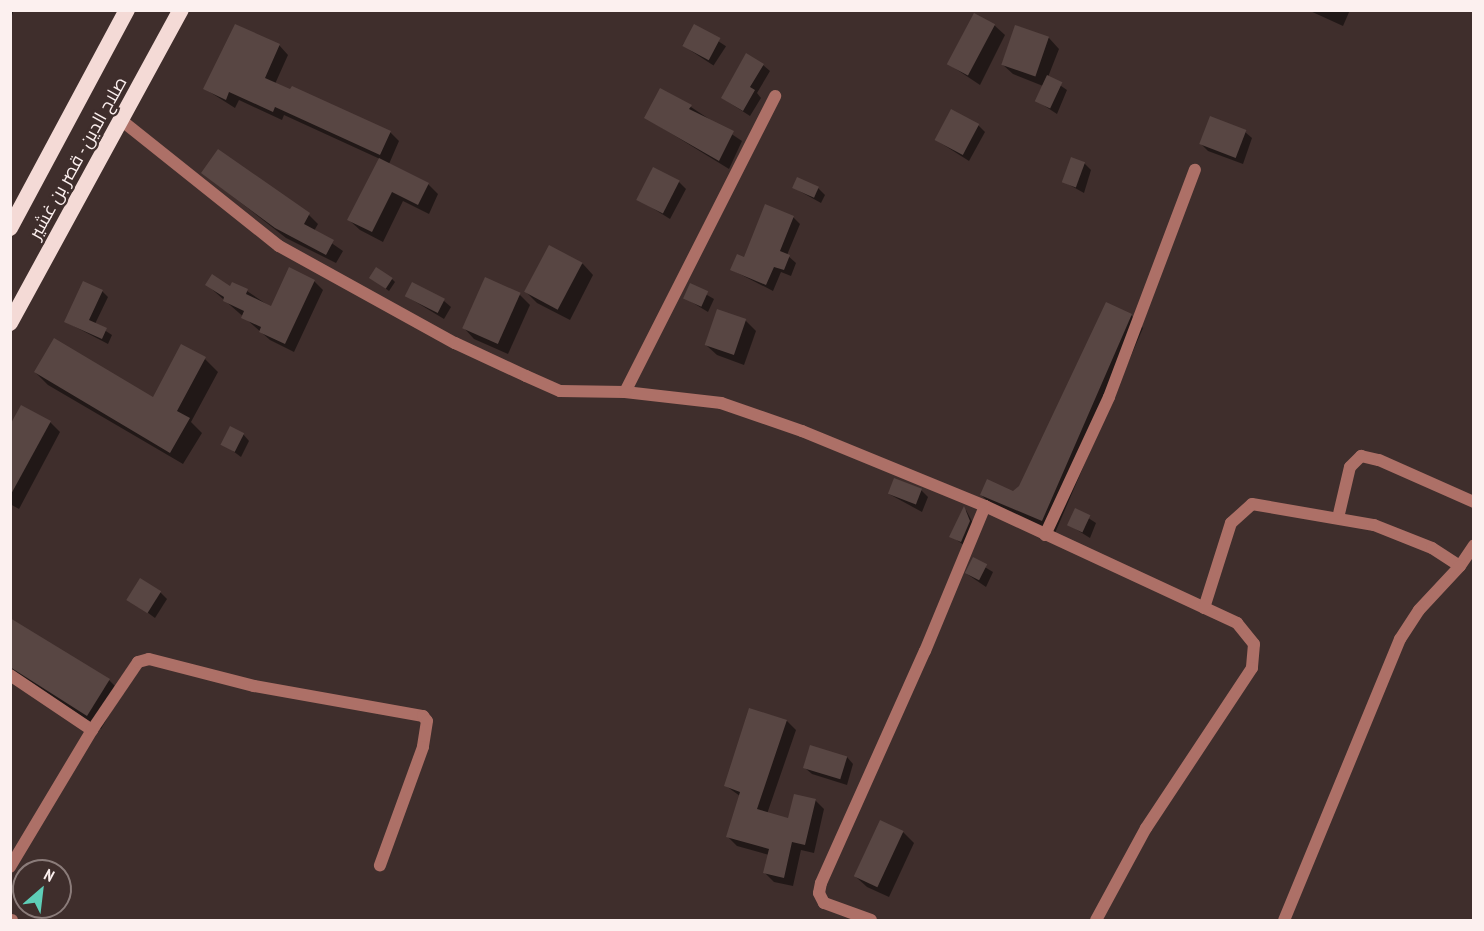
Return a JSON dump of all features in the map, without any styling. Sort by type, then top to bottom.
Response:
[{"type":"highway","points":[[10,228],[127,10]]},
{"type":"highway","name":"صلاح الدين - قصر بن غشير","points":[[10,323],[181,10]]},
{"type":"street","points":[[625,392],[775,96]]},
{"type":"street","points":[[121,120],[279,246],[445,338],[560,391],[625,392],[721,403],[802,431],[985,506],[1237,624],[1248,634],[1255,651],[1252,668],[1146,828],[1096,921]]},
{"type":"street","points":[[1046,535],[1114,386],[1195,171]]},
{"type":"street","points":[[1338,518],[1350,467],[1361,456],[1379,460],[1473,502]]},
{"type":"street","points":[[1204,608],[1231,523],[1243,511],[1260,504],[1338,518],[1410,538],[1460,566]]},
{"type":"street","points":[[871,921],[824,903],[819,893],[821,884],[926,651],[985,506]]},
{"type":"street","points":[[1284,921],[1400,639],[1419,610],[1460,566],[1473,545]]},
{"type":"street","points":[[10,867],[92,730],[142,660],[254,686],[423,716],[427,721],[423,747],[380,865]]},
{"type":"street","points":[[10,675],[92,730]]},
{"type":"building","points":[[974,13],[995,24],[968,75],[947,64]]},
{"type":"building","points":[[235,24],[280,44],[265,78],[290,89],[292,86],[391,131],[380,155],[275,107],[273,112],[229,92],[226,100],[203,89]]},
{"type":"building","points":[[694,24],[720,38],[709,60],[682,46]]},
{"type":"building","points":[[1015,25],[1049,37],[1035,76],[1001,65]]},
{"type":"building","points":[[746,53],[764,64],[750,87],[755,90],[743,111],[721,98]]},
{"type":"building","points":[[1047,75],[1062,82],[1050,108],[1035,101]]},
{"type":"building","points":[[660,88],[692,105],[689,109],[734,131],[719,161],[644,118]]},
{"type":"building","points":[[951,109],[979,124],[963,155],[935,140]]},
{"type":"building","points":[[1210,116],[1246,130],[1236,158],[1199,144]]},
{"type":"building","points":[[218,149],[310,213],[304,224],[334,240],[326,255],[275,228],[201,173]]},
{"type":"building","points":[[1071,157],[1085,162],[1076,188],[1062,182]]},
{"type":"building","points":[[379,158],[429,183],[418,205],[392,192],[372,232],[347,220]]},
{"type":"building","points":[[653,167],[680,181],[663,214],[636,200]]},
{"type":"building","points":[[797,177],[819,187],[814,198],[792,188]]},
{"type":"building","points":[[765,204],[794,216],[780,251],[790,255],[784,270],[774,267],[766,285],[730,270],[737,254],[744,257]]},
{"type":"building","points":[[549,245],[583,263],[558,310],[524,292]]},
{"type":"building","points":[[289,267],[315,280],[285,344],[259,332],[261,327],[241,318],[244,311],[223,301],[224,297],[205,285],[212,274],[230,286],[232,282],[248,289],[246,294],[271,306]]},
{"type":"building","points":[[376,267],[393,278],[386,289],[369,278]]},
{"type":"building","points":[[485,277],[521,293],[498,344],[462,328]]},
{"type":"building","points":[[83,281],[103,290],[89,320],[107,328],[102,339],[64,322]]},
{"type":"building","points":[[412,282],[445,299],[438,313],[405,296]]},
{"type":"building","points":[[690,283],[708,291],[701,307],[683,299]]},
{"type":"building","points":[[1106,302],[1132,314],[1042,521],[980,495],[987,479],[1013,491],[1019,486]]},
{"type":"building","points":[[717,309],[746,319],[734,355],[705,345]]},
{"type":"building","points":[[54,338],[153,397],[181,344],[206,357],[177,411],[190,418],[170,453],[34,372]]},
{"type":"building","points":[[21,405],[51,421],[10,496],[10,425]]},
{"type":"building","points":[[230,426],[244,433],[235,452],[220,445]]},
{"type":"building","points":[[894,478],[922,489],[916,505],[888,494]]},
{"type":"building","points":[[964,506],[970,521],[961,542],[949,537]]},
{"type":"building","points":[[1075,508],[1090,515],[1082,532],[1067,525]]},
{"type":"building","points":[[973,557],[987,564],[979,580],[965,573]]},
{"type":"building","points":[[140,578],[161,591],[147,613],[126,600]]},
{"type":"building","points":[[10,618],[110,679],[87,716],[10,667]]},
{"type":"building","points":[[749,708],[787,720],[757,809],[788,818],[794,794],[816,799],[805,845],[792,842],[784,878],[763,873],[769,849],[726,837],[740,792],[724,786]]},
{"type":"building","points":[[810,745],[847,756],[840,779],[803,768]]},
{"type":"building","points":[[880,820],[904,831],[877,887],[854,876]]}]
